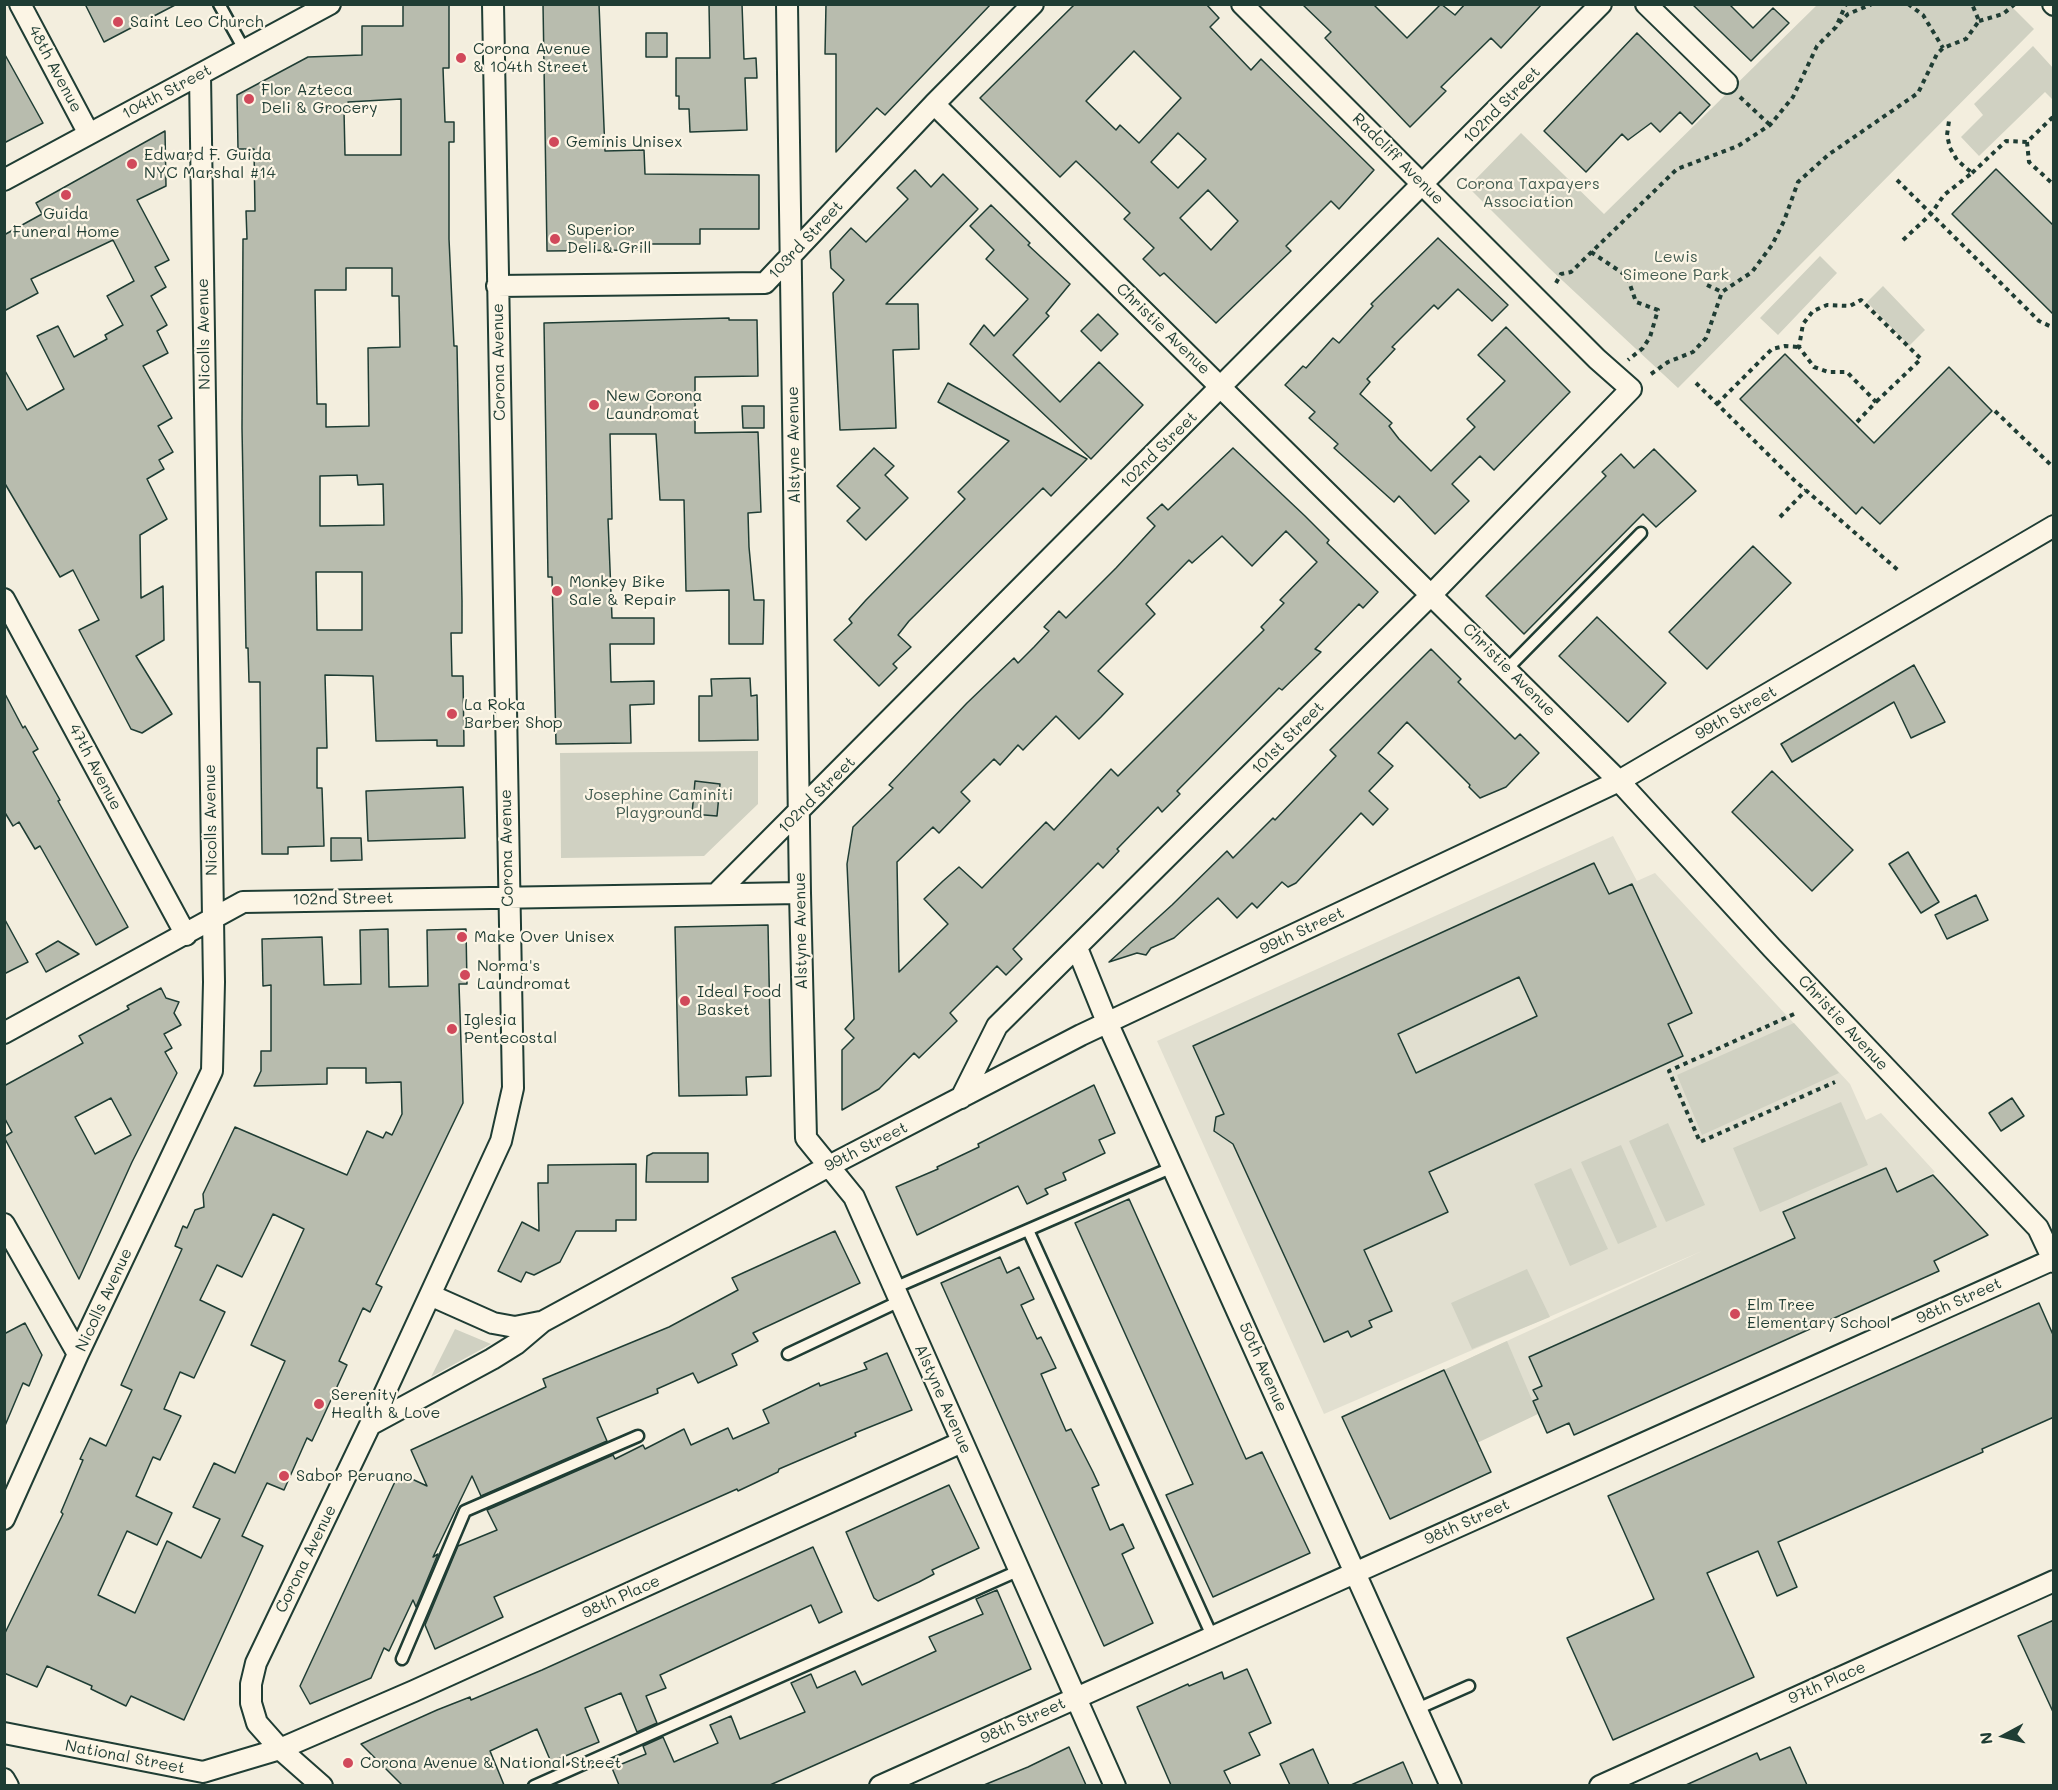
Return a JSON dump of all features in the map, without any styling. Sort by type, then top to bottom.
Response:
[{"type":"street","name":"48th Avenue","points":[[20,4],[89,134]]},
{"type":"street","name":"104th Street","points":[[4,180],[330,4]]},
{"type":"street","name":"Corona Avenue","points":[[322,1785],[280,1749],[256,1723],[251,1703],[251,1684],[256,1663],[370,1425],[501,1142],[513,1088],[493,4]]},
{"type":"street","name":"Alstyne Avenue","points":[[787,4],[800,893],[806,1138],[854,1197],[1115,1785]]},
{"type":"street","name":"103rd Street","points":[[497,286],[765,283],[934,104],[1033,4]]},
{"type":"street","name":"Radcliff Avenue","points":[[1242,4],[1631,389]]},
{"type":"street","name":"102nd Street","points":[[716,894],[1601,4]]},
{"type":"street","points":[[1646,4],[1727,84]]},
{"type":"street","name":"Nicolls Avenue","points":[[4,1519],[78,1354],[212,1071],[213,920],[200,75]]},
{"type":"street","name":"Christie Avenue","points":[[934,104],[1619,781],[1780,956],[2038,1228],[2053,1260]]},
{"type":"street","name":"101st Street","points":[[961,1098],[998,1026],[1432,594],[1631,389]]},
{"type":"street","name":"99th Street","points":[[370,1425],[492,1359],[516,1344],[542,1322],[829,1166],[1107,1022],[1619,781],[2054,526]]},
{"type":"street","name":"47th Avenue","points":[[4,599],[186,935]]},
{"type":"street","name":"102nd Street","points":[[4,1033],[243,902],[800,893]]},
{"type":"street","name":"50th Avenue","points":[[1077,948],[1107,1022],[1451,1785]]},
{"type":"street","points":[[4,1224],[78,1354]]},
{"type":"street","name":"98th Street","points":[[880,1785],[1213,1638],[2053,1260]]},
{"type":"street","name":"99th Street","points":[[430,1295],[493,1323],[515,1327],[542,1322]]},
{"type":"street","name":"98th Place","points":[[280,1749],[414,1691],[962,1442]]},
{"type":"street","name":"97th Place","points":[[1600,1785],[2054,1581]]},
{"type":"street","name":"National Street","points":[[4,1733],[202,1772],[280,1749]]},
{"type":"street","points":[[4,1779],[8,1785]]},
{"type":"lane","points":[[219,4],[245,51]]},
{"type":"lane","points":[[1508,669],[1641,533]]},
{"type":"lane","points":[[788,1354],[897,1294],[1028,1230],[1173,1167]]},
{"type":"lane","points":[[1028,1230],[1213,1638]]},
{"type":"lane","points":[[402,1659],[465,1512],[638,1436]]},
{"type":"lane","points":[[534,1785],[1020,1570]]},
{"type":"lane","points":[[1417,1709],[1469,1686]]},
{"type":"path","points":[[1836,27],[1846,4]]},
{"type":"path","points":[[1556,283],[1561,274],[1571,272],[1677,168],[1738,146],[1770,125],[1793,97],[1818,46],[1848,14],[1872,4]]},
{"type":"path","points":[[1908,4],[1923,15],[1943,48]]},
{"type":"path","points":[[1971,4],[1979,21]]},
{"type":"path","points":[[1651,374],[1668,362],[1693,352],[1706,338],[1722,291],[1752,272],[1772,245],[1784,221],[1798,182],[1828,155],[1918,93],[1937,54],[1943,48],[1966,39],[1979,21],[2003,14],[2015,4]]},
{"type":"path","points":[[1727,84],[1770,125]]},
{"type":"path","points":[[1903,240],[1931,214],[1944,195],[1972,173],[2006,141],[2027,142],[2054,116]]},
{"type":"path","points":[[1949,121],[1947,135],[1950,148],[1957,160],[1972,173]]},
{"type":"path","points":[[2027,142],[2030,162],[2054,185]]},
{"type":"path","points":[[1897,180],[2039,321],[2054,328]]},
{"type":"path","points":[[1591,252],[1627,276],[1635,302],[1658,310],[1650,337],[1643,348],[1625,362]]},
{"type":"path","points":[[1707,285],[1722,291]]},
{"type":"path","points":[[1857,422],[1921,359],[1861,300],[1850,306],[1827,305],[1813,311],[1803,324],[1799,347],[1814,367],[1828,372],[1847,372],[1876,402]]},
{"type":"path","points":[[1717,404],[1772,349],[1785,346],[1799,347]]},
{"type":"path","points":[[1696,383],[1806,490],[1899,571]]},
{"type":"path","points":[[1995,411],[2054,468]]},
{"type":"path","points":[[1780,517],[1806,490]]},
{"type":"path","points":[[1794,1014],[1669,1071],[1700,1142],[1835,1082]]},
{"type":"shaded area","points":[[1613,836],[1637,881],[1655,873],[1850,1084],[1866,1120],[1881,1113],[1935,1172],[1897,1192],[1885,1168],[1784,1211],[1795,1238],[1529,1357],[1542,1386],[1534,1391],[1538,1399],[1533,1402],[1538,1414],[1444,1370],[1702,1251],[1324,1414],[1157,1041]]},
{"type":"green space","name":"Lewis Simeone Park","points":[[1817,5],[2010,5],[2034,29],[1678,388],[1549,268],[1468,187],[1521,133],[1604,214]]},
{"type":"green space","points":[[2033,46],[2053,68],[2053,100],[2045,92],[1979,156],[1961,137],[1983,115],[1974,104]]},
{"type":"green space","points":[[1820,256],[1837,273],[1778,335],[1760,318]]},
{"type":"green space","points":[[1883,286],[1925,330],[1909,346],[1867,302]]},
{"type":"green space","name":"Josephine Caminiti Playground","points":[[758,751],[758,804],[704,856],[561,858],[560,753]]},
{"type":"green space","points":[[1794,1023],[1839,1073],[1702,1135],[1677,1075]]},
{"type":"green space","points":[[1841,1102],[1868,1165],[1760,1212],[1733,1148]]},
{"type":"green space","points":[[1668,1123],[1705,1205],[1666,1222],[1629,1141]]},
{"type":"green space","points":[[1621,1145],[1657,1227],[1618,1244],[1581,1162]]},
{"type":"green space","points":[[1571,1168],[1608,1249],[1570,1266],[1534,1184]]},
{"type":"green space","points":[[1527,1269],[1550,1317],[1472,1349],[1451,1303]]},
{"type":"green space","points":[[455,1329],[491,1344],[431,1377]]},
{"type":"green space","points":[[1507,1341],[1538,1414],[1477,1443],[1444,1370]]},
{"type":"building","name":"Saint Leo Church","points":[[85,4],[177,4],[104,42]]},
{"type":"building","points":[[403,4],[449,4],[449,68],[443,68],[445,122],[454,122],[454,142],[449,142],[449,239],[454,346],[457,346],[462,601],[462,633],[451,633],[452,676],[463,676],[464,746],[437,746],[437,740],[376,741],[373,676],[325,675],[327,748],[317,748],[317,788],[322,788],[324,846],[288,847],[288,854],[262,854],[260,682],[249,682],[248,648],[246,648],[242,428],[243,239],[247,239],[246,211],[255,211],[254,149],[238,149],[237,95],[308,57],[362,55],[362,26],[403,26]],"holes":[[[401,99],[401,155],[345,155],[344,111],[349,110],[348,102]],[[346,268],[392,268],[392,296],[399,296],[400,347],[368,348],[369,426],[326,427],[326,404],[317,404],[315,290],[346,290]],[[357,475],[358,485],[383,484],[384,525],[320,526],[320,476]],[[316,572],[362,572],[362,630],[317,630]]]},
{"type":"building","points":[[543,4],[599,4],[605,151],[644,150],[645,174],[759,175],[759,229],[700,229],[700,244],[641,244],[641,250],[547,251]]},
{"type":"building","points":[[709,4],[742,4],[744,59],[756,58],[757,78],[745,78],[747,130],[690,132],[689,109],[679,109],[679,96],[676,96],[676,58],[710,58]]},
{"type":"building","points":[[826,4],[991,4],[885,115],[877,108],[836,152],[836,54],[825,54]]},
{"type":"building","points":[[1075,4],[1206,4],[1219,18],[1210,27],[1251,70],[1261,59],[1374,170],[1339,209],[1331,201],[1286,246],[1291,251],[1216,323],[1164,273],[1160,276],[1143,259],[1154,248],[1124,219],[1130,213],[1076,161],[1060,177],[980,98]],"holes":[[[1134,51],[1181,98],[1139,143],[1120,125],[1116,130],[1086,101]],[[1178,133],[1206,159],[1178,188],[1151,162]],[[1208,190],[1238,221],[1211,250],[1180,218]]]},
{"type":"building","points":[[1302,4],[1373,4],[1407,38],[1441,4],[1455,15],[1465,4],[1542,4],[1501,48],[1491,38],[1441,87],[1446,91],[1410,127],[1325,38],[1331,32]]},
{"type":"building","points":[[1692,4],[1729,4],[1753,28],[1773,8],[1789,23],[1751,61]]},
{"type":"building","points":[[646,33],[667,33],[667,57],[646,57]]},
{"type":"building","points":[[1637,33],[1710,105],[1692,124],[1680,112],[1660,132],[1651,123],[1628,140],[1622,134],[1586,172],[1544,131]]},
{"type":"building","points":[[4,53],[43,123],[4,143]]},
{"type":"building","points":[[165,131],[166,186],[137,200],[169,260],[155,267],[166,287],[151,296],[167,325],[157,331],[168,353],[143,366],[172,418],[158,426],[173,452],[159,460],[164,469],[147,479],[167,519],[140,535],[141,598],[163,586],[164,640],[136,656],[172,714],[142,733],[131,729],[79,630],[99,620],[73,570],[60,577],[4,482],[4,369],[27,410],[64,389],[37,336],[58,326],[74,357],[107,339],[105,335],[123,325],[107,296],[134,281],[113,240],[31,279],[38,293],[4,311],[4,235],[42,214],[36,203]]},
{"type":"building","points":[[1996,169],[2054,226],[2054,315],[1952,214]]},
{"type":"building","points":[[915,170],[931,187],[943,174],[978,209],[886,304],[918,304],[919,349],[893,350],[896,428],[840,430],[833,293],[844,280],[831,268],[830,251],[851,228],[866,242],[908,199],[897,188]]},
{"type":"building","points":[[991,205],[1030,243],[1028,245],[1070,284],[1046,313],[1049,316],[1013,355],[1060,402],[1099,362],[1143,405],[1091,459],[970,344],[984,325],[994,336],[1028,299],[986,259],[994,250],[970,226]]},
{"type":"building","points":[[1438,238],[1508,305],[1492,321],[1458,289],[1438,309],[1434,305],[1392,347],[1395,349],[1367,379],[1370,382],[1360,394],[1392,423],[1389,426],[1399,439],[1431,471],[1475,427],[1467,419],[1505,381],[1478,355],[1506,327],[1570,392],[1494,470],[1480,456],[1452,484],[1469,501],[1435,534],[1399,496],[1394,502],[1334,448],[1338,444],[1309,418],[1315,412],[1285,385],[1303,366],[1306,368],[1333,338],[1339,343],[1373,306],[1371,304]]},
{"type":"building","points":[[1098,314],[1118,334],[1101,351],[1081,331]]},
{"type":"building","points":[[729,318],[729,320],[757,320],[758,376],[695,377],[695,433],[758,432],[761,512],[748,513],[754,600],[764,600],[763,644],[729,644],[729,590],[686,591],[684,500],[660,500],[656,434],[610,434],[612,519],[608,519],[612,618],[654,618],[654,644],[610,644],[611,682],[654,681],[654,704],[630,705],[631,743],[556,744],[552,577],[548,577],[544,323]]},
{"type":"building","points":[[1785,354],[1874,443],[1949,367],[1992,411],[1880,524],[1862,507],[1856,514],[1740,399]]},
{"type":"building","points":[[948,383],[1087,459],[1051,496],[1043,488],[909,621],[898,635],[911,647],[893,664],[897,668],[879,686],[834,640],[852,623],[849,619],[866,600],[965,499],[958,492],[1009,441],[938,402]]},
{"type":"building","points":[[742,406],[764,406],[764,428],[743,428]]},
{"type":"building","points":[[874,448],[894,466],[885,475],[908,498],[866,540],[847,521],[860,508],[837,486]]},
{"type":"building","points":[[1233,448],[1305,516],[1329,540],[1327,543],[1378,592],[1363,608],[1359,604],[1315,649],[1321,652],[1282,690],[1279,688],[1177,791],[1180,794],[1162,812],[1158,807],[1117,849],[1119,851],[1103,868],[1098,863],[1013,949],[1022,959],[1006,975],[997,966],[950,1013],[957,1021],[919,1058],[914,1053],[879,1089],[842,1110],[842,1050],[854,1038],[845,1029],[854,1019],[847,864],[853,827],[893,788],[889,785],[967,703],[1014,658],[1018,663],[1034,647],[1049,631],[1044,627],[1059,611],[1066,618],[1116,568],[1155,526],[1147,518],[1162,504],[1168,510]],"holes":[[[1286,531],[1317,562],[1280,600],[1284,603],[1261,627],[1264,630],[1118,776],[1111,769],[1054,830],[1046,822],[982,888],[959,867],[924,899],[948,924],[899,972],[897,862],[933,827],[939,833],[970,801],[961,792],[994,759],[1000,765],[1018,745],[1023,750],[1056,716],[1079,739],[1101,717],[1123,694],[1098,671],[1155,614],[1146,604],[1189,560],[1192,563],[1222,536],[1252,566]]]},
{"type":"building","points":[[1654,449],[1696,491],[1656,527],[1643,514],[1524,634],[1486,596],[1606,476],[1602,472],[1621,454],[1634,468]]},
{"type":"building","points":[[1753,546],[1791,583],[1707,669],[1669,632]]},
{"type":"building","points":[[1597,617],[1666,683],[1628,722],[1559,656]]},
{"type":"building","points":[[1431,649],[1461,679],[1458,682],[1515,739],[1520,734],[1539,753],[1506,787],[1480,798],[1407,722],[1378,753],[1393,766],[1369,791],[1388,809],[1373,825],[1361,813],[1296,883],[1288,887],[1282,882],[1257,908],[1252,903],[1237,918],[1218,898],[1174,938],[1151,948],[1146,955],[1137,953],[1109,962],[1227,851],[1233,858],[1273,818],[1275,820],[1336,756],[1330,750]]},
{"type":"building","points":[[1914,665],[1945,722],[1911,738],[1894,702],[1792,762],[1781,744]]},
{"type":"building","points":[[750,678],[751,696],[757,695],[758,740],[699,741],[699,696],[712,696],[711,679]]},
{"type":"building","points":[[4,692],[23,728],[25,726],[38,749],[33,752],[128,927],[96,945],[40,846],[35,849],[19,822],[13,826],[4,811]]},
{"type":"building","points":[[1772,771],[1853,850],[1812,891],[1732,812]]},
{"type":"building","points":[[695,781],[720,784],[717,816],[692,814]]},
{"type":"building","points":[[463,787],[465,838],[368,841],[366,791]]},
{"type":"building","points":[[331,838],[361,838],[362,860],[331,861]]},
{"type":"building","points":[[1908,852],[1939,902],[1921,913],[1889,864]]},
{"type":"building","points":[[1594,863],[1609,894],[1632,884],[1692,1013],[1668,1024],[1683,1056],[1429,1172],[1448,1212],[1364,1250],[1392,1311],[1369,1321],[1372,1327],[1351,1337],[1348,1331],[1324,1342],[1233,1144],[1214,1131],[1216,1117],[1224,1114],[1193,1046]],"holes":[[[1519,977],[1537,1016],[1416,1073],[1398,1034]]]},
{"type":"building","points":[[1976,895],[1988,920],[1947,939],[1935,915]]},
{"type":"building","points":[[4,918],[28,962],[4,974]]},
{"type":"building","points":[[768,925],[771,1076],[746,1077],[747,1095],[679,1096],[675,927]]},
{"type":"building","points":[[388,929],[389,987],[428,986],[427,930],[466,929],[467,984],[459,984],[463,1103],[376,1284],[382,1287],[370,1312],[363,1308],[339,1361],[347,1365],[312,1441],[307,1438],[284,1490],[267,1483],[242,1536],[263,1546],[184,1720],[131,1696],[126,1706],[91,1689],[92,1686],[47,1666],[37,1687],[4,1673],[4,1635],[63,1514],[61,1512],[90,1438],[106,1446],[132,1390],[121,1385],[182,1249],[175,1246],[183,1226],[187,1228],[195,1210],[204,1207],[203,1194],[235,1127],[347,1175],[367,1131],[383,1138],[386,1132],[392,1135],[402,1114],[401,1082],[366,1083],[366,1068],[327,1068],[327,1084],[254,1086],[261,1071],[261,1051],[271,1051],[271,985],[263,986],[262,939],[322,937],[324,985],[361,984],[360,930]],"holes":[[[273,1214],[304,1229],[251,1345],[285,1361],[235,1473],[214,1463],[193,1507],[220,1519],[201,1558],[167,1541],[135,1613],[98,1595],[127,1531],[157,1545],[172,1513],[136,1496],[153,1457],[160,1460],[181,1416],[164,1409],[180,1372],[194,1378],[225,1312],[200,1300],[217,1265],[242,1277]]]},
{"type":"building","points":[[58,941],[79,954],[46,972],[36,954]]},
{"type":"building","points":[[161,988],[166,998],[179,1002],[174,1013],[181,1025],[164,1034],[172,1048],[165,1052],[177,1073],[132,1162],[79,1279],[4,1137],[12,1132],[4,1117],[4,1086],[83,1043],[79,1036],[129,1009],[127,1006]],"holes":[[[111,1098],[131,1135],[95,1154],[75,1117]]]},
{"type":"building","points":[[1094,1085],[1115,1133],[1099,1140],[1105,1153],[1063,1173],[1066,1180],[1045,1189],[1048,1194],[1027,1204],[1018,1186],[917,1235],[896,1187],[938,1169],[937,1167],[979,1147],[978,1144]]},
{"type":"building","points":[[2012,1098],[2024,1116],[2001,1131],[1989,1113]]},
{"type":"building","points":[[653,1153],[708,1153],[708,1182],[646,1182],[647,1156]]},
{"type":"building","points":[[636,1164],[636,1220],[616,1220],[616,1231],[576,1231],[560,1262],[534,1275],[526,1272],[521,1282],[498,1271],[522,1222],[539,1231],[538,1183],[548,1183],[548,1165]]},
{"type":"building","name":"Elm Tree Elementary School","points":[[1886,1168],[1897,1192],[1933,1175],[1988,1235],[1934,1261],[1939,1271],[1574,1435],[1569,1423],[1547,1433],[1533,1401],[1538,1399],[1533,1390],[1542,1386],[1529,1357],[1795,1238],[1783,1212]]},
{"type":"building","points":[[1129,1199],[1246,1459],[1262,1452],[1310,1553],[1213,1597],[1166,1495],[1193,1484],[1075,1223]]},
{"type":"building","points":[[835,1231],[860,1283],[753,1333],[758,1341],[732,1354],[737,1365],[698,1383],[693,1373],[657,1389],[658,1393],[597,1418],[607,1441],[481,1496],[472,1476],[433,1557],[438,1554],[416,1607],[413,1600],[389,1651],[384,1648],[371,1678],[310,1704],[300,1686],[399,1473],[427,1486],[411,1450],[546,1387],[543,1379],[669,1327],[738,1290],[732,1278]]},
{"type":"building","points":[[1000,1257],[1007,1273],[1019,1267],[1034,1299],[1021,1305],[1037,1339],[1041,1337],[1056,1368],[1041,1374],[1066,1431],[1071,1429],[1099,1485],[1092,1488],[1110,1530],[1123,1524],[1134,1548],[1122,1554],[1153,1623],[1104,1646],[941,1283]]},
{"type":"building","points":[[2039,1303],[2054,1337],[2054,1417],[1982,1449],[1983,1452],[1778,1542],[1797,1587],[1777,1596],[1758,1551],[1707,1573],[1754,1677],[1613,1740],[1567,1638],[1654,1599],[1608,1496]]},
{"type":"building","points":[[25,1323],[42,1355],[29,1386],[23,1383],[4,1428],[4,1334]]},
{"type":"building","points":[[887,1353],[912,1410],[855,1433],[856,1436],[779,1469],[778,1472],[738,1491],[737,1489],[494,1597],[503,1617],[435,1649],[425,1625],[458,1546],[497,1530],[487,1510],[613,1455],[615,1459],[643,1445],[645,1449],[684,1429],[691,1445],[728,1428],[733,1439],[769,1423],[763,1410],[819,1383],[820,1386],[867,1369],[864,1363]]},
{"type":"building","points":[[1444,1370],[1491,1472],[1390,1519],[1342,1417]]},
{"type":"building","points":[[949,1485],[979,1548],[932,1570],[934,1574],[878,1601],[874,1598],[846,1532]]},
{"type":"building","points":[[813,1547],[842,1612],[819,1623],[811,1605],[660,1675],[666,1688],[646,1696],[657,1723],[637,1732],[621,1693],[585,1708],[599,1742],[551,1762],[537,1729],[490,1751],[504,1785],[402,1785],[361,1744],[437,1710],[470,1697],[471,1700],[542,1670]]},
{"type":"building","points":[[997,1590],[1031,1669],[770,1785],[619,1785],[612,1768],[646,1754],[643,1746],[663,1737],[674,1762],[718,1743],[710,1725],[731,1716],[740,1739],[805,1712],[791,1683],[811,1674],[817,1688],[855,1671],[862,1685],[936,1651],[929,1637],[983,1614],[976,1599]]},
{"type":"building","points":[[2054,1620],[2054,1714],[2018,1636]]},
{"type":"building","points":[[1247,1669],[1271,1723],[1249,1733],[1260,1755],[1224,1771],[1231,1785],[1171,1785],[1137,1707],[1188,1684],[1189,1686],[1222,1672],[1224,1679]]},
{"type":"building","points":[[1069,1747],[1086,1785],[984,1785],[1028,1767]]},
{"type":"building","points":[[1790,1747],[1807,1785],[1686,1785],[1757,1753],[1760,1760]]},
{"type":"building","points":[[1313,1749],[1329,1785],[1290,1785],[1280,1764]]},
{"type":"building","points":[[1403,1762],[1413,1785],[1351,1785]]},
{"type":"place","name":"Saint Leo Church","points":[[118,22]]},
{"type":"place","name":"Corona Avenue & 104th Street","points":[[461,58]]},
{"type":"place","name":"Flor Azteca Deli & Grocery","points":[[249,99]]},
{"type":"place","name":"Geminis Unisex","points":[[554,142]]},
{"type":"place","name":"Edward F. Guida NYC Marshal #14","points":[[132,164]]},
{"type":"place","name":"Guida Funeral Home","points":[[66,195]]},
{"type":"place","name":"Superior Deli & Grill","points":[[555,239]]},
{"type":"place","name":"New Corona Laundromat","points":[[594,405]]},
{"type":"place","name":"Monkey Bike Sale & Repair","points":[[557,591]]},
{"type":"place","name":"La Roka Barber Shop","points":[[452,714]]},
{"type":"place","name":"Make Over Unisex","points":[[462,937]]},
{"type":"place","name":"Norma's Laundromat","points":[[465,975]]},
{"type":"place","name":"Ideal Food Basket","points":[[685,1001]]},
{"type":"place","name":"Iglesia Pentecostal","points":[[452,1029]]},
{"type":"place","name":"Elm Tree Elementary School","points":[[1735,1314]]},
{"type":"place","name":"Serenity Health & Love","points":[[319,1404]]},
{"type":"place","name":"Sabor Peruano","points":[[284,1476]]},
{"type":"place","name":"Corona Avenue & National Street","points":[[348,1763]]},
{"type":"park label","name":"Corona Taxpayers Association","points":[[1528,193]]}]
